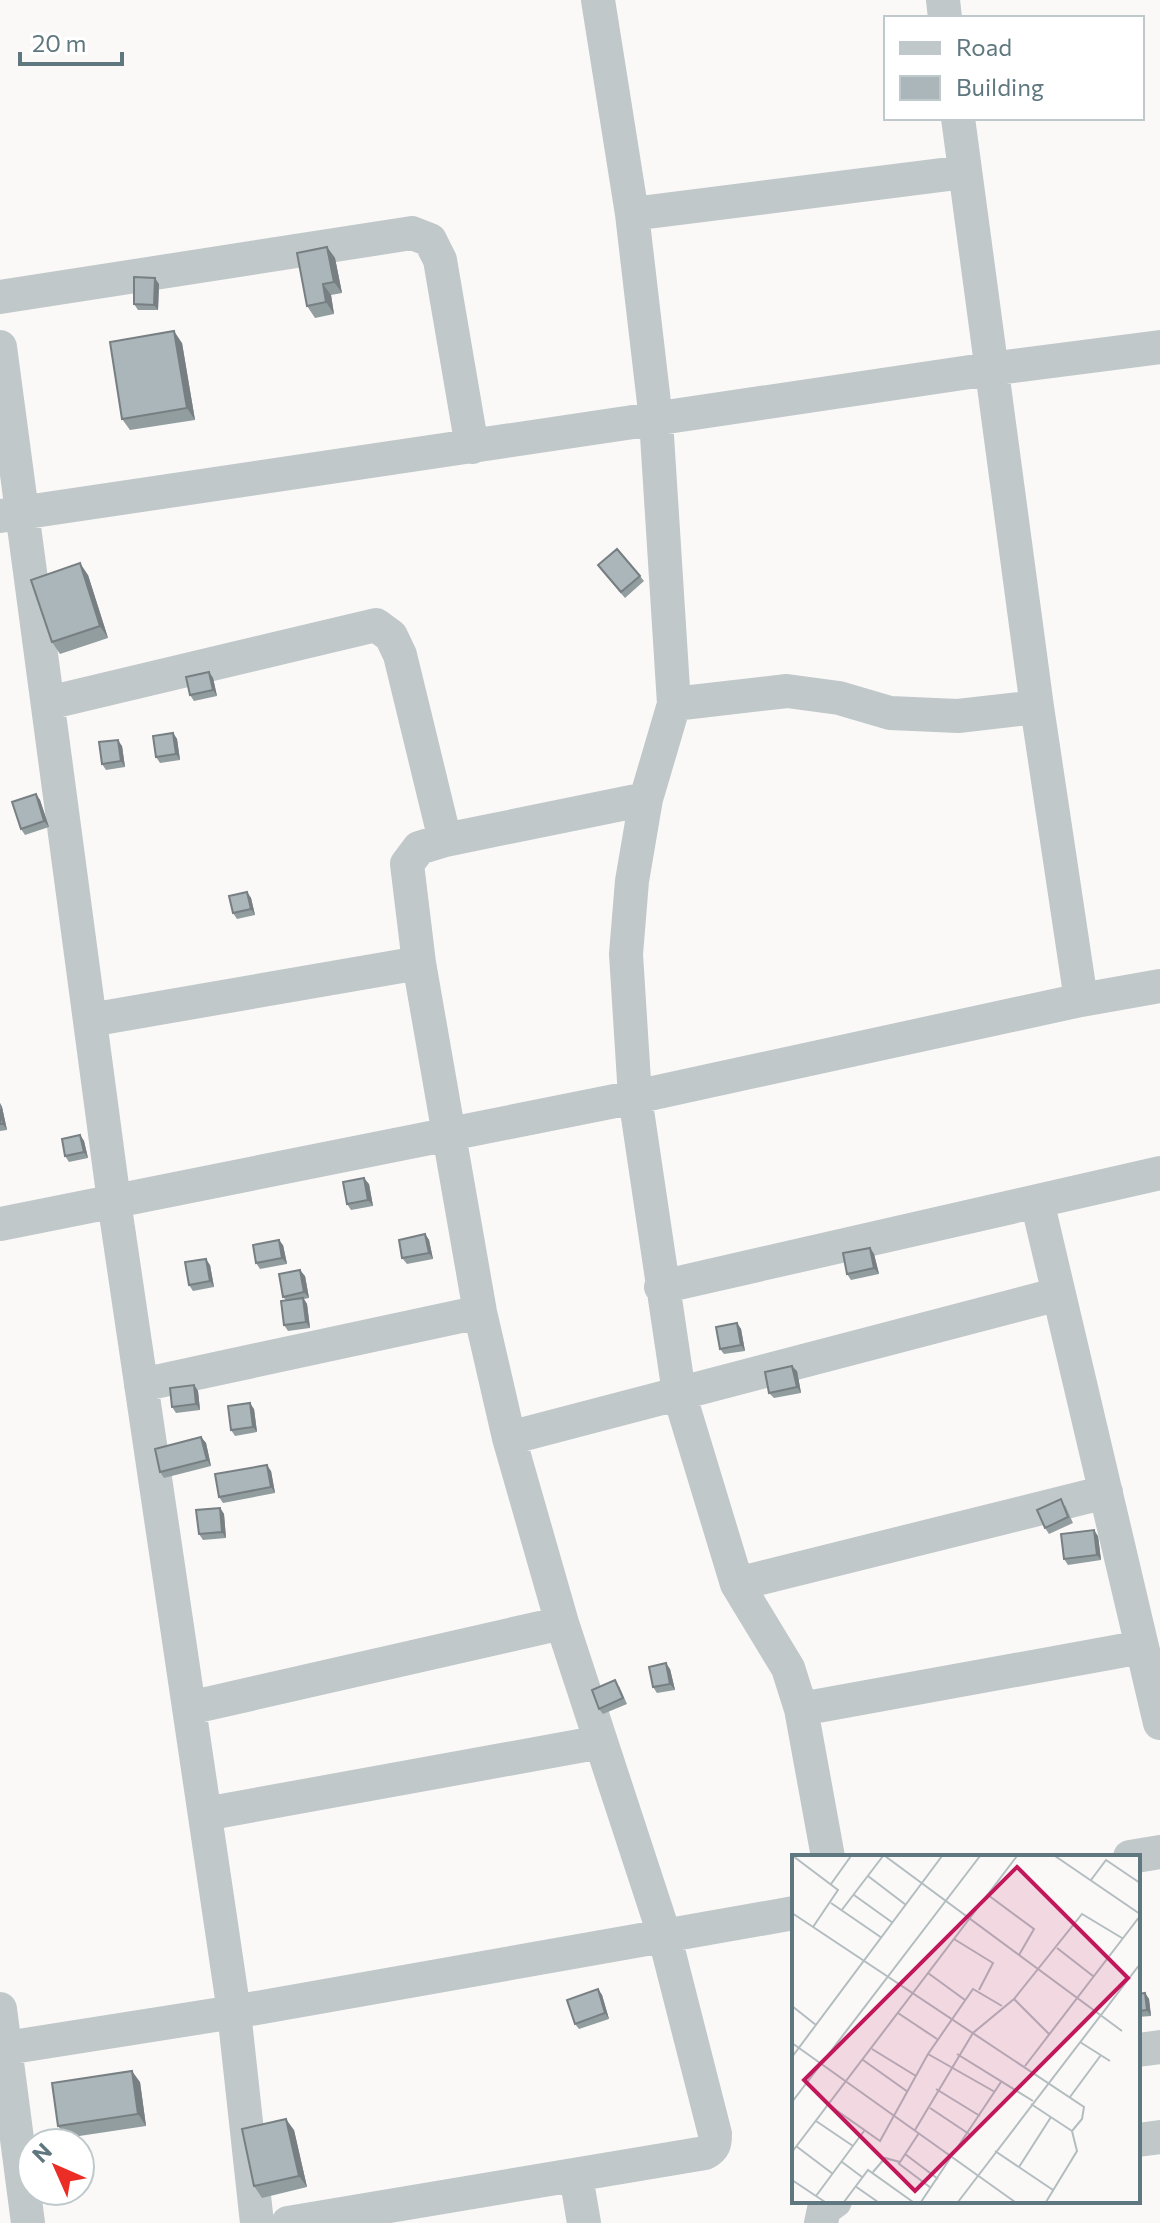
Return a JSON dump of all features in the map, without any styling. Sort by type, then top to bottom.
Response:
[{"type":"street","points":[[598,0],[632,214],[656,420],[674,704],[646,799],[632,881],[626,954],[635,1097],[679,1393],[737,1584],[788,1668],[801,1709],[828,1855]]},
{"type":"street","points":[[958,120],[1037,707],[1081,1000]]},
{"type":"street","points":[[632,214],[965,172]]},
{"type":"street","points":[[0,297],[412,233],[430,240],[440,260],[472,447]]},
{"type":"street","points":[[0,347],[12,515],[48,703],[114,1201],[234,2012],[257,2223]]},
{"type":"street","points":[[12,515],[990,369],[1160,347]]},
{"type":"street","points":[[48,703],[376,625],[391,636],[400,655],[445,840]]},
{"type":"street","points":[[674,704],[787,691],[839,698],[890,713],[958,716],[1037,707]]},
{"type":"street","points":[[288,2223],[705,2153],[715,2143],[664,1934],[562,1623],[509,1438],[480,1312],[419,963],[407,864],[419,848],[445,840],[646,799]]},
{"type":"street","points":[[90,1020],[419,963]]},
{"type":"street","points":[[0,1224],[635,1097],[1081,1000],[1160,986]]},
{"type":"street","points":[[661,1287],[1160,1173]]},
{"type":"street","points":[[1037,1201],[1160,1723]]},
{"type":"street","points":[[509,1438],[1059,1294]]},
{"type":"street","points":[[141,1385],[480,1312]]},
{"type":"street","points":[[737,1584],[1106,1492]]},
{"type":"street","points":[[189,1708],[562,1623]]},
{"type":"street","points":[[801,1709],[1142,1647]]},
{"type":"street","points":[[205,1814],[601,1742]]},
{"type":"street","points":[[1140,1855],[1160,1852]]},
{"type":"street","points":[[3,2049],[234,2012],[792,1913]]},
{"type":"street","points":[[0,2009],[28,2223]]},
{"type":"street","points":[[1140,2050],[1160,2047]]},
{"type":"street","points":[[1140,2140],[1160,2137]]},
{"type":"street","points":[[576,2176],[584,2223]]},
{"type":"street","points":[[821,2223],[824,2209],[832,2203]]},
{"type":"building","points":[[327,247],[334,282],[323,284],[326,302],[307,306],[297,253]]},
{"type":"building","points":[[134,277],[155,278],[154,305],[134,304]]},
{"type":"building","points":[[174,331],[187,408],[122,419],[110,342]]},
{"type":"building","points":[[617,549],[640,576],[621,592],[598,565]]},
{"type":"building","points":[[80,563],[100,626],[52,642],[31,580]]},
{"type":"building","points":[[209,672],[213,690],[190,695],[186,677]]},
{"type":"building","points":[[173,733],[176,754],[156,757],[153,736]]},
{"type":"building","points":[[118,740],[121,761],[102,764],[99,742]]},
{"type":"building","points":[[36,794],[44,821],[21,829],[12,802]]},
{"type":"building","points":[[247,892],[251,909],[233,913],[229,896]]},
{"type":"building","points":[[80,1135],[84,1152],[65,1156],[62,1139]]},
{"type":"building","points":[[364,1178],[368,1200],[347,1204],[343,1182]]},
{"type":"building","points":[[425,1234],[429,1253],[402,1258],[399,1240]]},
{"type":"building","points":[[279,1240],[282,1258],[256,1263],[253,1245]]},
{"type":"building","points":[[870,1248],[874,1268],[847,1274],[843,1253]]},
{"type":"building","points":[[206,1259],[210,1281],[189,1285],[185,1262]]},
{"type":"building","points":[[300,1270],[304,1292],[283,1297],[279,1274]]},
{"type":"building","points":[[303,1298],[306,1322],[284,1325],[281,1301]]},
{"type":"building","points":[[737,1323],[741,1345],[720,1349],[716,1327]]},
{"type":"building","points":[[792,1366],[797,1387],[769,1393],[765,1372]]},
{"type":"building","points":[[194,1385],[196,1404],[172,1407],[170,1388]]},
{"type":"building","points":[[250,1403],[253,1427],[231,1430],[228,1406]]},
{"type":"building","points":[[201,1437],[207,1460],[160,1472],[155,1449]]},
{"type":"building","points":[[267,1465],[271,1487],[219,1497],[215,1474]]},
{"type":"building","points":[[1061,1499],[1068,1517],[1045,1528],[1037,1510]]},
{"type":"building","points":[[220,1508],[222,1532],[199,1534],[196,1510]]},
{"type":"building","points":[[1094,1530],[1097,1555],[1064,1559],[1061,1534]]},
{"type":"building","points":[[666,1663],[670,1684],[653,1687],[649,1667]]},
{"type":"building","points":[[615,1680],[623,1698],[599,1709],[592,1690]]},
{"type":"building","points":[[598,1989],[605,2013],[575,2024],[567,2000]]},
{"type":"building","points":[[1145,1993],[1147,2010],[1140,2011],[1140,1994]]},
{"type":"building","points":[[132,2071],[138,2114],[58,2126],[52,2083]]},
{"type":"building","points":[[286,2119],[299,2176],[254,2186],[242,2129]]}]
